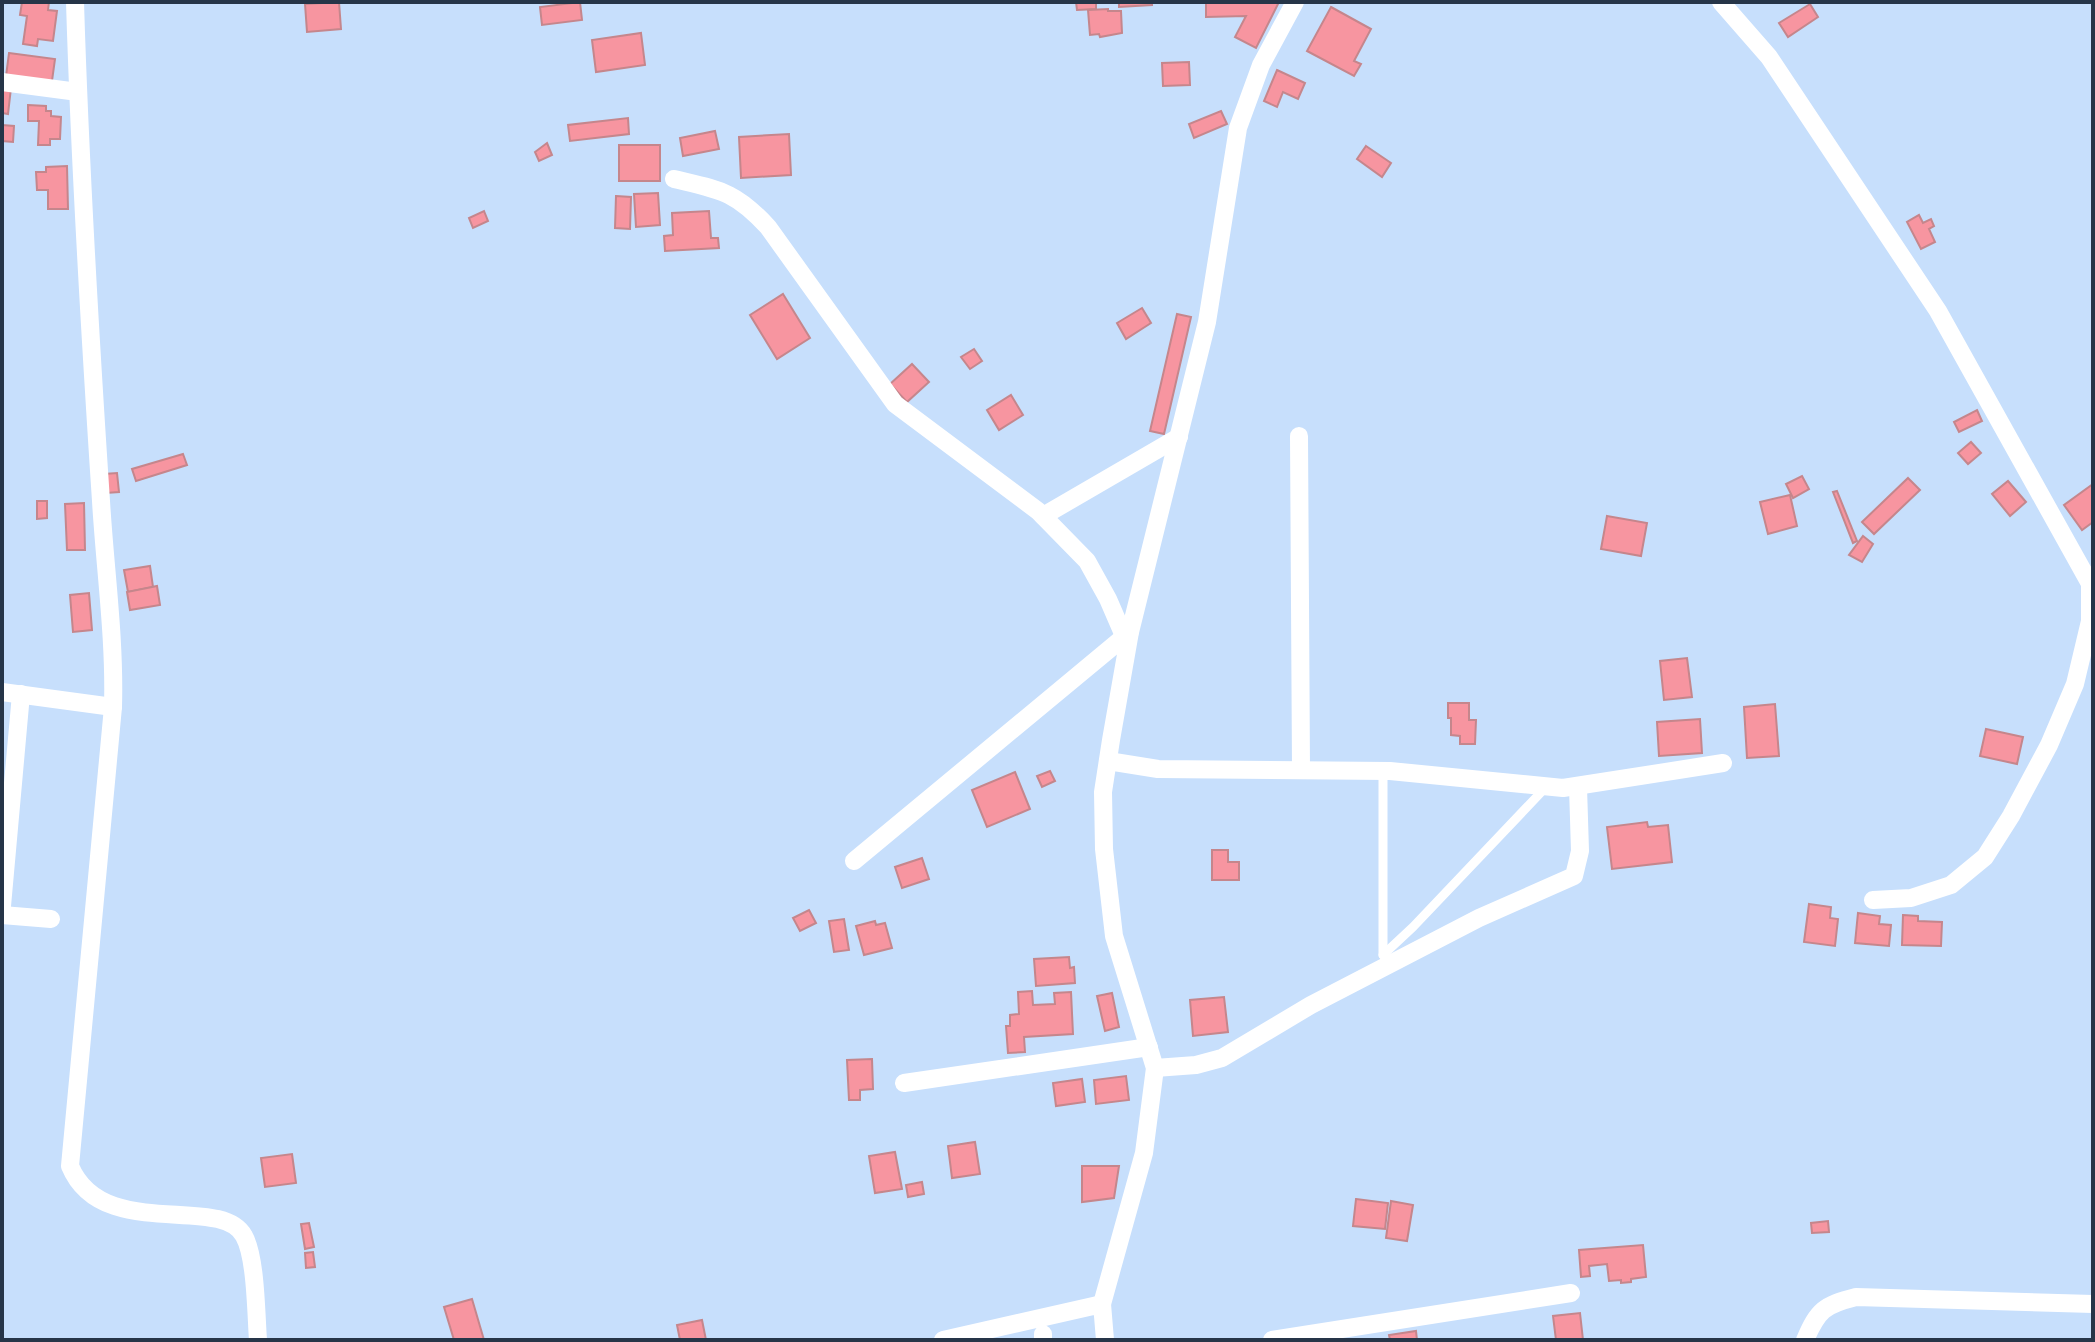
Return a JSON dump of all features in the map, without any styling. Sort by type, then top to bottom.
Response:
[{"type":"street","points":[[75,2],[101,502],[114,664],[113,707],[70,1166],[82,1188],[104,1204],[129,1210],[225,1221],[241,1230],[252,1265],[258,1340]]},
{"type":"street","points":[[1105,1340],[1102,1304],[1144,1153],[1155,1068],[1114,936],[1104,849],[1103,792],[1127,634],[1207,322],[1238,128],[1261,65],[1295,2]]},
{"type":"street","points":[[1721,2],[1769,57],[1938,311],[2091,585],[2090,621],[2075,684],[2049,745],[1985,857],[1951,885],[1911,898],[1873,900]]},
{"type":"street","points":[[2,82],[78,92]]},
{"type":"street","points":[[674,179],[725,191],[748,206],[768,227],[895,404],[984,468],[1043,516],[1087,561],[1127,634]]},
{"type":"street","points":[[1299,436],[1301,770]]},
{"type":"street","points":[[1043,516],[1179,437]]},
{"type":"street","points":[[854,861],[1127,634]]},
{"type":"street","points":[[2,906],[12,693],[113,707]]},
{"type":"street","points":[[1108,761],[1158,769],[1383,771],[1578,787],[1723,763]]},
{"type":"street","points":[[1155,1068],[1196,1065],[1222,1058],[1383,961],[1574,876],[1580,851],[1578,787]]},
{"type":"street","points":[[2,915],[51,919]]},
{"type":"street","points":[[904,1083],[1149,1047]]},
{"type":"street","points":[[1272,1340],[1571,1293]]},
{"type":"street","points":[[1805,1340],[1815,1316],[1828,1305],[1856,1297],[2093,1304]]},
{"type":"street","points":[[943,1340],[1102,1304]]},
{"type":"lane","points":[[1383,771],[1383,961]]},
{"type":"lane","points":[[1383,961],[1547,786]]},
{"type":"building","points":[[22,2],[49,2],[48,10],[57,11],[53,41],[38,39],[37,46],[23,44],[27,16],[20,15]]},
{"type":"building","points":[[339,2],[341,29],[307,32],[305,4]]},
{"type":"building","points":[[580,2],[582,20],[542,25],[540,7]]},
{"type":"building","points":[[1076,2],[1096,2],[1096,9],[1077,10]]},
{"type":"building","points":[[1119,2],[1152,2],[1152,5],[1119,7]]},
{"type":"building","points":[[1206,2],[1279,2],[1256,48],[1235,37],[1246,16],[1206,17]]},
{"type":"building","points":[[1810,4],[1818,17],[1788,37],[1779,23]]},
{"type":"building","points":[[1331,7],[1371,29],[1354,61],[1361,64],[1354,76],[1307,51]]},
{"type":"building","points":[[1088,10],[1121,11],[1122,33],[1100,37],[1099,34],[1090,35]]},
{"type":"building","points":[[641,33],[645,65],[596,72],[592,40]]},
{"type":"building","points":[[9,53],[55,59],[52,81],[6,76]]},
{"type":"building","points":[[1189,62],[1190,85],[1163,86],[1162,63]]},
{"type":"building","points":[[1277,70],[1305,83],[1298,99],[1283,92],[1277,107],[1264,101]]},
{"type":"building","points":[[2,87],[11,88],[8,114],[2,113]]},
{"type":"building","points":[[28,105],[46,106],[51,116],[61,117],[60,139],[50,139],[50,145],[38,145],[39,121],[28,121]]},
{"type":"building","points":[[1221,111],[1227,124],[1194,138],[1189,124]]},
{"type":"building","points":[[628,118],[629,134],[570,141],[568,125]]},
{"type":"building","points":[[2,125],[14,126],[13,142],[2,141]]},
{"type":"building","points":[[715,131],[719,149],[683,156],[680,138]]},
{"type":"building","points":[[789,134],[791,175],[741,178],[739,137]]},
{"type":"building","points":[[547,143],[552,155],[539,161],[535,152]]},
{"type":"building","points":[[619,145],[660,145],[660,181],[619,181]]},
{"type":"building","points":[[1366,146],[1391,163],[1382,177],[1357,159]]},
{"type":"building","points":[[67,166],[68,209],[48,209],[48,190],[37,190],[36,172],[46,172],[46,167]]},
{"type":"building","points":[[658,193],[660,225],[636,227],[634,194]]},
{"type":"building","points":[[616,196],[631,197],[630,229],[615,228]]},
{"type":"building","points":[[484,211],[488,221],[473,228],[469,218]]},
{"type":"building","points":[[709,211],[711,238],[718,238],[719,248],[665,251],[664,236],[673,235],[672,213]]},
{"type":"building","points":[[1919,215],[1923,223],[1931,219],[1934,226],[1929,229],[1935,242],[1921,249],[1907,222]]},
{"type":"building","points":[[783,294],[810,338],[777,359],[750,315]]},
{"type":"building","points":[[1142,308],[1151,323],[1126,339],[1117,323]]},
{"type":"building","points":[[1177,314],[1191,317],[1164,434],[1150,431]]},
{"type":"building","points":[[974,349],[982,361],[970,369],[961,357]]},
{"type":"building","points":[[912,364],[929,382],[907,402],[890,384]]},
{"type":"building","points":[[1011,395],[1023,415],[999,430],[987,410]]},
{"type":"building","points":[[1977,410],[1982,421],[1959,432],[1954,422]]},
{"type":"building","points":[[1971,442],[1981,453],[1968,464],[1958,453]]},
{"type":"building","points":[[183,454],[187,465],[136,481],[132,469]]},
{"type":"building","points":[[117,473],[119,492],[106,493],[104,474]]},
{"type":"building","points":[[1802,476],[1809,489],[1793,498],[1786,484]]},
{"type":"building","points":[[1908,478],[1920,490],[1874,534],[1862,522]]},
{"type":"building","points":[[2008,481],[2026,502],[2010,516],[1992,494]]},
{"type":"building","points":[[2093,484],[2093,522],[2082,530],[2064,505]]},
{"type":"building","points":[[1837,491],[1857,541],[1853,543],[1833,492]]},
{"type":"building","points":[[1790,495],[1797,526],[1768,534],[1760,502]]},
{"type":"building","points":[[37,501],[47,501],[47,518],[37,519]]},
{"type":"building","points":[[84,503],[85,550],[67,550],[65,504]]},
{"type":"building","points":[[1607,516],[1647,523],[1641,556],[1601,549]]},
{"type":"building","points":[[1863,536],[1873,544],[1862,562],[1849,555]]},
{"type":"building","points":[[150,566],[153,587],[128,592],[124,570]]},
{"type":"building","points":[[157,586],[160,605],[130,610],[127,592]]},
{"type":"building","points":[[89,593],[92,630],[73,632],[70,595]]},
{"type":"building","points":[[1687,658],[1692,697],[1664,700],[1660,661]]},
{"type":"building","points":[[1448,703],[1469,703],[1469,720],[1476,720],[1475,744],[1460,744],[1460,736],[1451,735]]},
{"type":"building","points":[[1775,704],[1779,756],[1747,758],[1744,707]]},
{"type":"building","points":[[1700,719],[1702,753],[1659,756],[1657,722]]},
{"type":"building","points":[[1986,729],[2023,737],[2017,764],[1980,756]]},
{"type":"building","points":[[1050,771],[1055,781],[1042,787],[1037,776]]},
{"type":"building","points":[[1015,772],[1030,809],[987,827],[972,790]]},
{"type":"building","points":[[1647,822],[1648,827],[1668,825],[1672,862],[1612,869],[1607,827]]},
{"type":"building","points":[[1212,850],[1228,850],[1228,862],[1239,862],[1239,880],[1212,880]]},
{"type":"building","points":[[922,858],[929,879],[902,888],[895,867]]},
{"type":"building","points":[[1809,904],[1831,907],[1830,918],[1838,919],[1835,946],[1804,942]]},
{"type":"building","points":[[809,910],[816,923],[800,931],[793,918]]},
{"type":"building","points":[[1858,913],[1880,916],[1879,924],[1891,925],[1889,946],[1855,943]]},
{"type":"building","points":[[1903,915],[1918,916],[1918,921],[1942,922],[1941,946],[1902,945]]},
{"type":"building","points":[[844,919],[849,950],[834,952],[829,921]]},
{"type":"building","points":[[875,921],[876,925],[885,923],[892,948],[864,955],[856,926]]},
{"type":"building","points":[[1069,957],[1070,968],[1074,967],[1075,983],[1036,986],[1034,959]]},
{"type":"building","points":[[1032,991],[1033,1005],[1055,1004],[1054,993],[1071,992],[1073,1034],[1024,1037],[1025,1052],[1008,1053],[1006,1026],[1010,1026],[1010,1015],[1019,1014],[1018,992]]},
{"type":"building","points":[[1112,993],[1119,1027],[1105,1031],[1097,996]]},
{"type":"building","points":[[1224,997],[1228,1032],[1193,1036],[1190,1000]]},
{"type":"building","points":[[872,1059],[873,1089],[860,1090],[860,1100],[849,1100],[847,1060]]},
{"type":"building","points":[[1126,1076],[1129,1100],[1096,1104],[1094,1080]]},
{"type":"building","points":[[1082,1079],[1085,1102],[1056,1106],[1053,1083]]},
{"type":"building","points":[[975,1142],[980,1174],[952,1178],[948,1146]]},
{"type":"building","points":[[895,1152],[902,1189],[875,1193],[869,1156]]},
{"type":"building","points":[[292,1154],[296,1183],[265,1187],[261,1158]]},
{"type":"building","points":[[1082,1166],[1119,1166],[1114,1198],[1082,1202]]},
{"type":"building","points":[[922,1182],[924,1194],[908,1197],[906,1185]]},
{"type":"building","points":[[1356,1199],[1388,1203],[1385,1229],[1353,1226]]},
{"type":"building","points":[[1391,1201],[1413,1205],[1407,1241],[1386,1238]]},
{"type":"building","points":[[1828,1221],[1829,1232],[1812,1233],[1811,1223]]},
{"type":"building","points":[[309,1223],[314,1247],[305,1249],[301,1224]]},
{"type":"building","points":[[1643,1245],[1646,1277],[1631,1279],[1631,1282],[1609,1281],[1607,1264],[1589,1266],[1590,1276],[1581,1277],[1579,1250]]},
{"type":"building","points":[[313,1252],[315,1267],[306,1268],[305,1253]]},
{"type":"building","points":[[472,1299],[484,1340],[454,1340],[444,1307]]},
{"type":"building","points":[[1580,1313],[1583,1340],[1556,1340],[1553,1316]]},
{"type":"building","points":[[702,1320],[706,1340],[680,1340],[677,1325]]},
{"type":"building","points":[[1416,1331],[1417,1340],[1390,1340],[1389,1335]]}]
